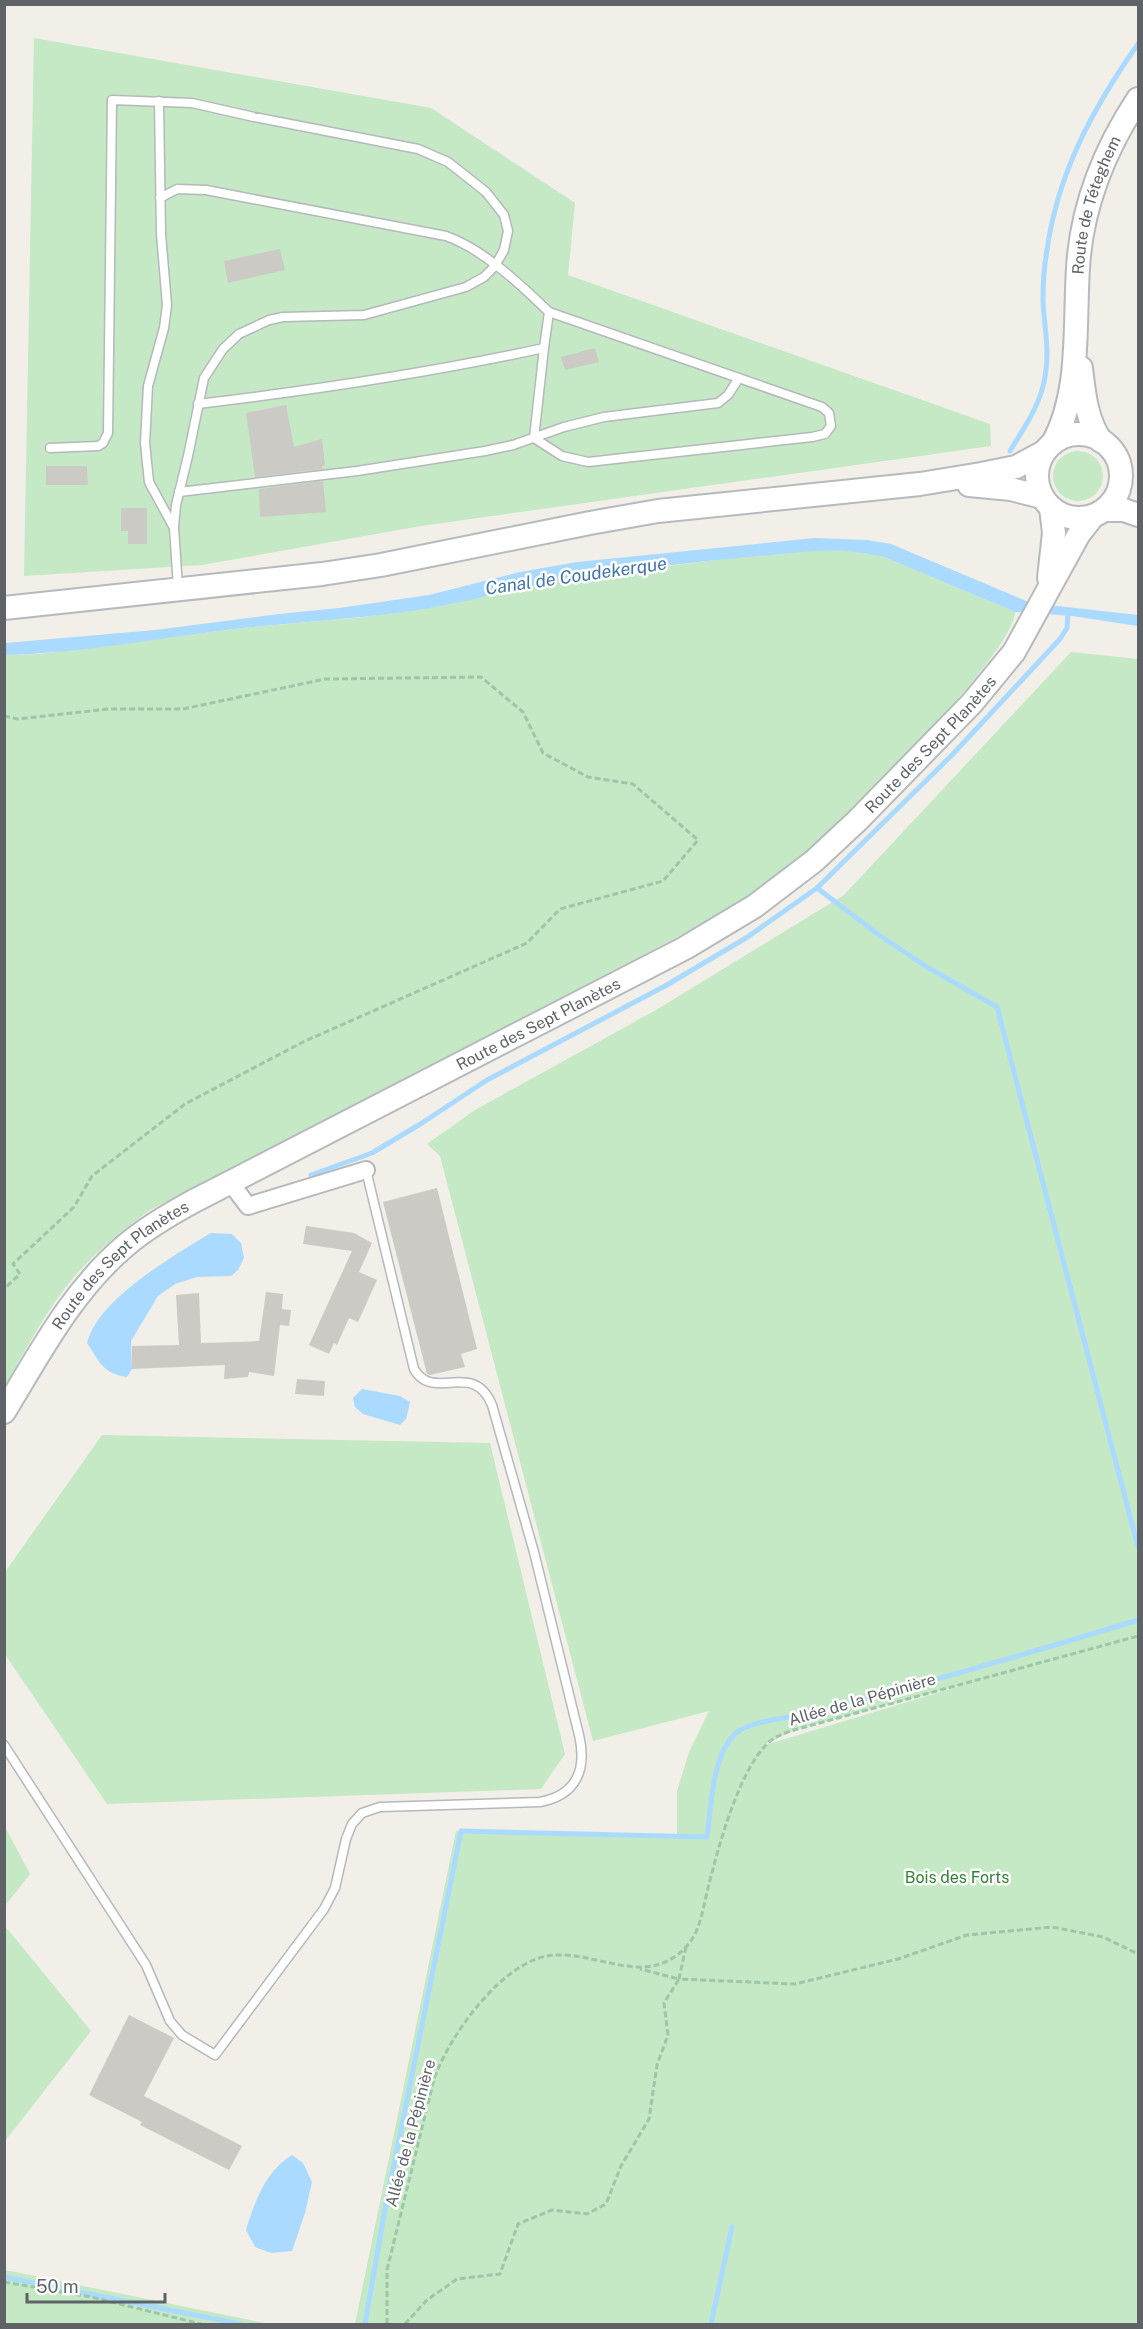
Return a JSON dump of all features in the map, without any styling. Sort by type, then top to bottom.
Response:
[{"type":"main road","name":"Route de Téteghem","points":[[1049,448],[1063,422],[1068,405],[1079,256],[1090,200],[1112,143],[1138,99]]},
{"type":"main road","name":"Route de Téteghem","points":[[1076,318],[1085,399],[1090,419],[1101,441]]},
{"type":"main road","points":[[4,608],[313,575],[381,565],[598,521],[670,510],[920,484],[1006,469],[1025,463],[1060,438],[1075,434],[1090,435],[1115,453],[1121,471],[1138,490]]},
{"type":"main road","points":[[1046,503],[1037,475],[1039,463],[1049,448]]},
{"type":"main road","points":[[1099,513],[1119,491],[1121,471]]},
{"type":"main road","points":[[920,484],[1001,487],[1026,491],[1069,518],[1085,519],[1099,513],[1124,510],[1138,515]]},
{"type":"main road","name":"Route des Sept Planètes","points":[[1046,503],[1054,533],[1046,594]]},
{"type":"main road","name":"Route des Sept Planètes","points":[[4,1412],[61,1319],[100,1270],[124,1246],[150,1226],[230,1182],[686,948],[763,900],[821,855],[886,792],[987,687],[1010,658],[1027,630],[1078,534],[1099,513]]},
{"type":"street","points":[[230,1182],[248,1206],[366,1170]]},
{"type":"lane","points":[[50,448],[98,446],[104,443],[108,433],[112,99],[159,100],[205,105],[254,117],[407,146],[438,157],[486,192],[504,215],[507,240],[495,266],[484,277],[466,287],[379,312],[342,317],[283,317],[258,324],[238,334],[216,357],[204,378],[179,492],[174,526],[178,589]]},
{"type":"lane","points":[[159,100],[161,246],[167,305],[164,328],[148,386],[145,451],[150,482],[174,526]]},
{"type":"lane","points":[[160,198],[177,189],[206,190],[433,232],[465,244],[526,290],[549,312],[822,407],[831,416],[829,430],[825,434],[812,437],[588,462],[562,456],[534,438]]},
{"type":"lane","points":[[534,438],[549,312]]},
{"type":"lane","points":[[198,404],[353,385],[458,367],[544,348]]},
{"type":"lane","points":[[179,492],[357,471],[485,451],[604,417],[718,403],[728,395],[739,378]]},
{"type":"lane","points":[[4,1746],[146,1965],[170,2021],[182,2035],[215,2055],[324,1909],[338,1878],[349,1831],[362,1813],[380,1807],[540,1802],[556,1798],[578,1777],[582,1761],[579,1735],[534,1552],[492,1405],[486,1393],[476,1385],[464,1381],[429,1383],[420,1378],[414,1370],[366,1170]]},
{"type":"path","points":[[4,716],[18,719],[108,709],[183,709],[325,679],[481,677],[523,712],[543,753],[588,777],[633,784],[698,840],[663,881],[560,909],[527,943],[303,1042],[185,1104],[92,1176],[74,1207],[13,1264],[20,1274],[4,1289]]},
{"type":"path","name":"Allée de la Pépinière","points":[[387,2325],[386,2280],[434,2079],[443,2056],[458,2030],[475,2008],[497,1986],[524,1966],[541,1958],[558,1954],[643,1968],[660,1964],[677,1955],[687,1946],[696,1931],[728,1817],[752,1764],[770,1742],[794,1730],[1138,1636]]},
{"type":"path","points":[[633,1967],[678,1979],[795,1984],[898,1959],[967,1935],[1052,1927],[1102,1937],[1138,1954]]},
{"type":"path","points":[[405,2325],[427,2300],[456,2279],[500,2274],[518,2224],[552,2211],[587,2214],[606,2204],[621,2166],[650,2119],[657,2065],[668,2035],[664,2003],[678,1979],[687,1946]]},
{"type":"path","points":[[4,2282],[91,2297],[201,2325]]},
{"type":"green space","points":[[34,38],[431,108],[575,203],[568,275],[990,424],[991,446],[421,526],[202,565],[24,576]]},
{"type":"green space","points":[[1078,451],[1096,458],[1103,476],[1096,494],[1078,501],[1060,494],[1053,476],[1060,458]]},
{"type":"green space","points":[[818,549],[871,553],[884,557],[1015,612],[1007,633],[988,662],[961,696],[894,768],[808,850],[763,885],[719,914],[150,1210],[82,1267],[45,1316],[5,1386],[5,655],[40,654],[243,628],[364,617],[441,606],[520,588],[588,576]]},
{"type":"green space","name":"Bois des Forts","points":[[1071,652],[1138,659],[1138,2324],[355,2324],[456,1831],[677,1836],[677,1791],[689,1752],[709,1711],[593,1741],[440,1156],[427,1144],[475,1110],[656,1010],[844,895]],"holes":[[[980,1680],[762,1746],[794,1730]]]},
{"type":"green space","points":[[102,1435],[490,1443],[565,1754],[541,1789],[107,1804],[4,1653],[5,1572]]},
{"type":"green space","points":[[5,1827],[30,1874],[4,1906]]},
{"type":"green space","points":[[5,1926],[91,2031],[4,2141]]},
{"type":"green space","points":[[5,2270],[269,2324],[5,2324]]},
{"type":"water","name":"Canal de Coudekerque","points":[[815,538],[867,540],[891,544],[1031,603],[1138,615],[1138,626],[1072,616],[1015,612],[884,557],[850,551],[817,551],[606,573],[392,614],[243,628],[64,651],[5,655],[5,643],[155,630],[339,608],[429,595],[520,572],[577,562]]},
{"type":"water","points":[[211,1233],[232,1234],[241,1243],[244,1258],[238,1270],[231,1276],[197,1277],[175,1284],[158,1296],[131,1341],[132,1369],[127,1377],[112,1373],[99,1361],[87,1343],[94,1327],[106,1310],[158,1266]]},
{"type":"water","points":[[362,1389],[400,1396],[410,1402],[406,1419],[400,1425],[363,1414],[355,1407],[353,1398]]},
{"type":"water","points":[[292,2155],[303,2163],[312,2182],[305,2213],[292,2251],[271,2253],[255,2247],[246,2230],[257,2198],[268,2178],[283,2161]]},
{"type":"building","points":[[280,249],[285,270],[228,283],[224,261]]},
{"type":"building","points":[[595,348],[599,362],[565,370],[561,357]]},
{"type":"building","points":[[286,405],[294,447],[322,439],[325,465],[322,469],[255,477],[246,413]]},
{"type":"building","points":[[46,466],[87,466],[88,485],[46,485]]},
{"type":"building","points":[[323,481],[326,512],[260,517],[259,489]]},
{"type":"building","points":[[121,508],[147,508],[147,544],[128,544],[128,531],[121,531]]},
{"type":"building","points":[[437,1188],[477,1349],[461,1354],[465,1367],[430,1375],[427,1374],[383,1202]]},
{"type":"building","points":[[306,1226],[354,1233],[372,1243],[359,1272],[377,1280],[358,1322],[349,1318],[337,1345],[334,1343],[329,1354],[309,1345],[352,1251],[303,1244]]},
{"type":"building","points":[[266,1292],[283,1294],[282,1309],[291,1310],[289,1326],[280,1325],[274,1376],[249,1372],[248,1377],[224,1379],[225,1365],[132,1369],[132,1346],[179,1345],[176,1295],[199,1293],[201,1343],[238,1342],[259,1341]]},
{"type":"building","points":[[297,1379],[325,1381],[324,1396],[295,1394]]},
{"type":"building","points":[[129,2015],[174,2038],[144,2096],[242,2146],[229,2170],[140,2125],[142,2122],[89,2095]]},
{"type":"waterway","points":[[1010,451],[1036,406],[1045,377],[1047,358],[1043,300],[1044,275],[1052,221],[1060,194],[1069,167],[1092,117],[1138,44]]},
{"type":"waterway","points":[[311,1175],[372,1153],[487,1080],[665,986],[746,938],[817,888],[952,755],[1060,639],[1067,628],[1068,613]]},
{"type":"waterway","points":[[817,888],[879,935],[927,967],[997,1007],[1138,1547]]},
{"type":"waterway","points":[[365,2324],[385,2209],[461,1831],[707,1837],[717,1767],[728,1742],[743,1729],[763,1722],[819,1711],[899,1689],[1138,1620]]},
{"type":"waterway","points":[[711,2324],[732,2227]]},
{"type":"waterway","points":[[4,2277],[240,2324]]}]
